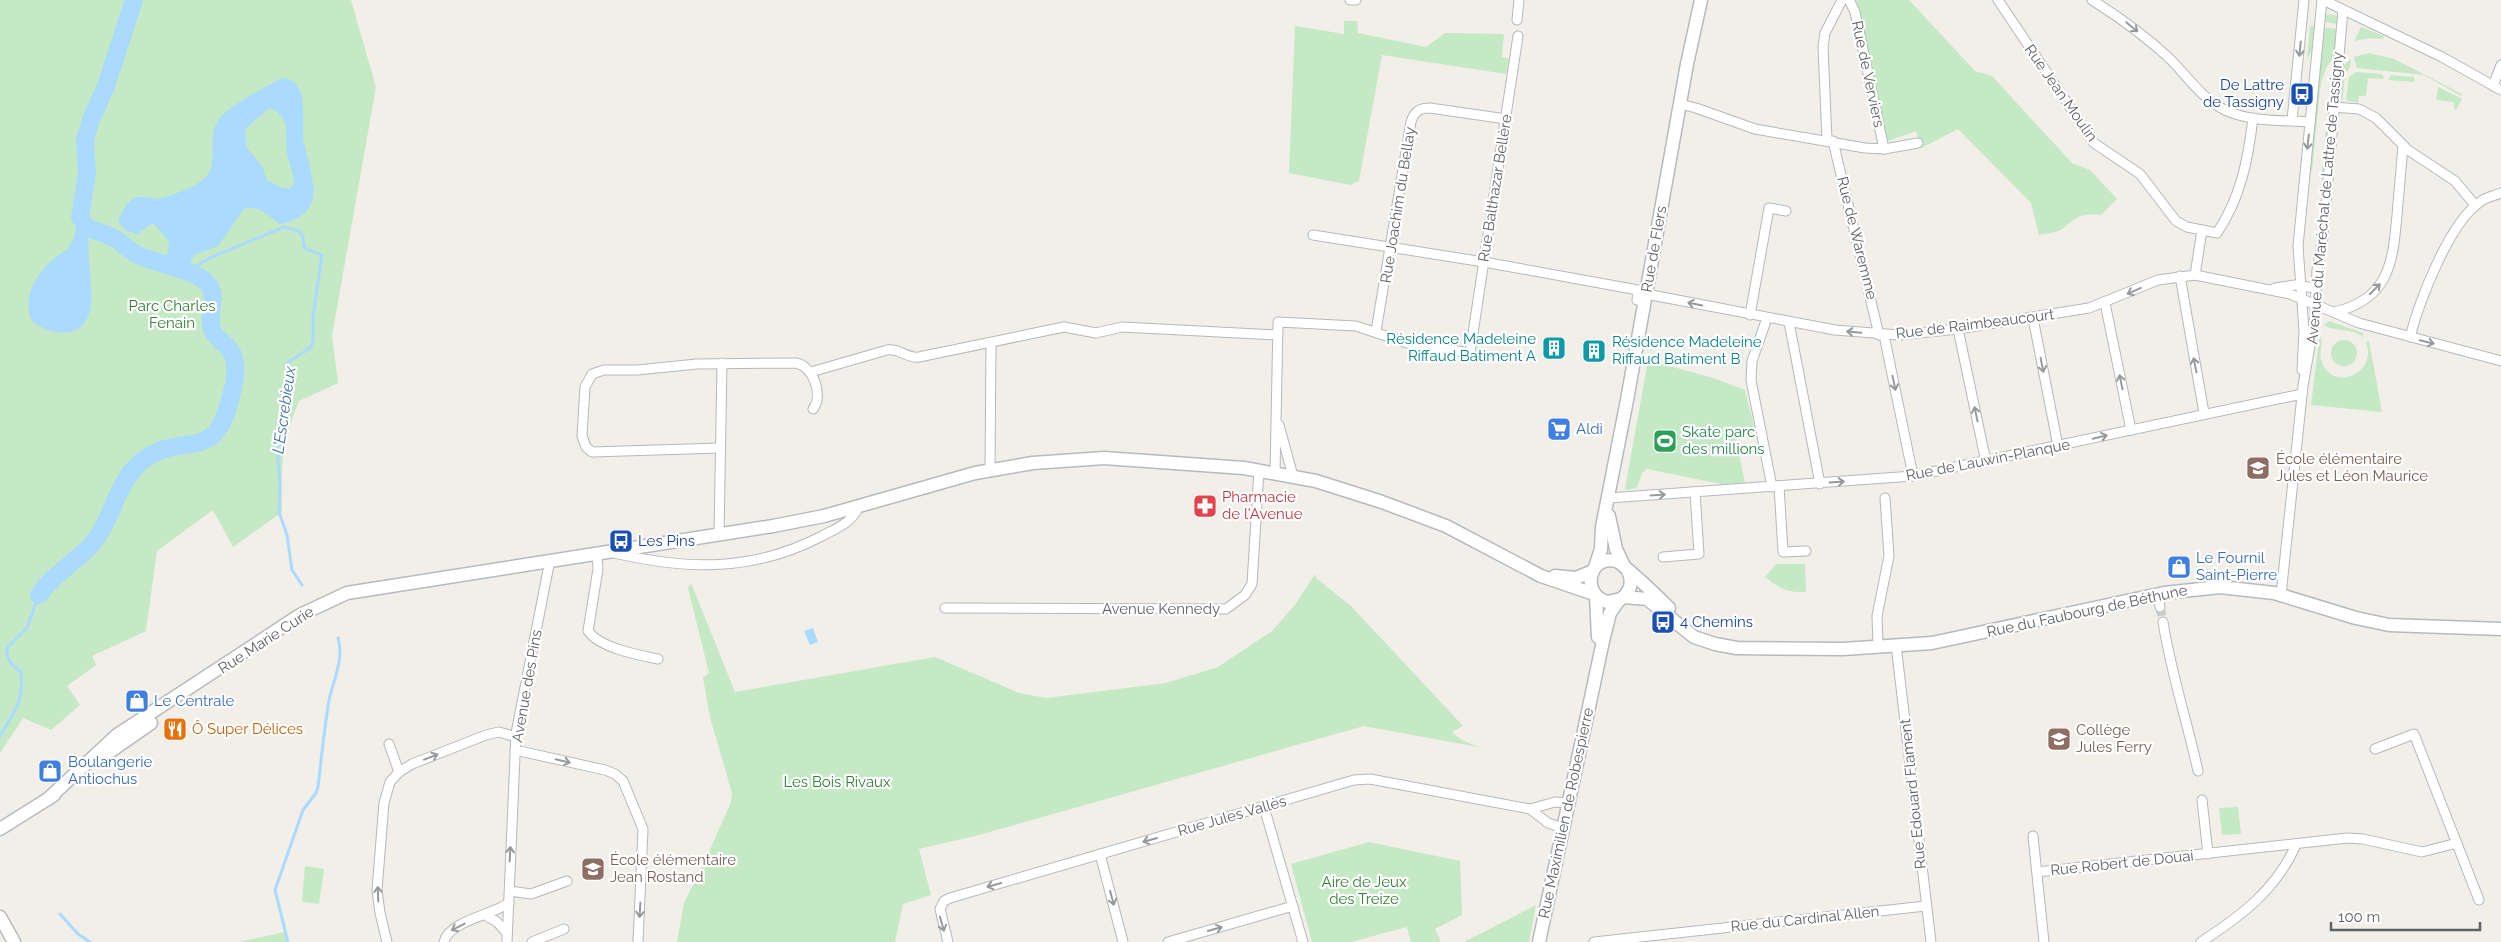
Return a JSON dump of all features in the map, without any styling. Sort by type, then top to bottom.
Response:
[{"type":"street","points":[[1350,0],[1356,0]]},
{"type":"street","points":[[1517,20],[1519,0]]},
{"type":"street","name":"Rue de Flers","points":[[1594,569],[1600,552],[1602,527],[1609,498],[1680,104],[1701,0]]},
{"type":"street","name":"Rue de Waremme","points":[[1842,0],[1825,33],[1823,47],[1830,141],[1881,335],[1913,476]]},
{"type":"street","name":"Rue de Verviers","points":[[1848,0],[1855,12],[1884,149]]},
{"type":"street","name":"Rue Jean Moulin","points":[[1998,0],[2094,143],[2140,174],[2176,221],[2187,227],[2202,230]]},
{"type":"street","points":[[2092,0],[2133,27],[2168,57],[2212,102],[2237,115],[2310,122]]},
{"type":"street","points":[[2292,120],[2304,0]]},
{"type":"street","points":[[2322,0],[2340,6],[2424,48],[2497,88],[2501,65]]},
{"type":"street","name":"Avenue du Maréchal de Lattre de Tassigny","points":[[2280,595],[2302,390],[2304,331],[2299,285],[2298,236],[2322,0]]},
{"type":"street","name":"Avenue du Maréchal de Lattre de Tassigny","points":[[2302,390],[2309,360],[2315,288],[2323,237],[2340,6]]},
{"type":"street","name":"Rue Balthazar Bellère","points":[[1376,331],[1407,342],[1470,352],[1518,36]]},
{"type":"street","points":[[1680,104],[1755,129],[1865,148],[1884,149],[1918,143]]},
{"type":"street","points":[[2333,107],[2359,109],[2368,112],[2382,122],[2403,146],[2455,181],[2475,206]]},
{"type":"street","name":"Rue Joachim du Bellay","points":[[1376,331],[1411,122],[1414,114],[1421,109],[1430,108],[1506,119]]},
{"type":"street","points":[[2195,276],[2202,230],[2217,233],[2235,202],[2246,170],[2253,118]]},
{"type":"street","points":[[2333,312],[2354,306],[2363,300],[2377,288],[2388,272],[2394,252],[2403,146]]},
{"type":"street","points":[[2410,337],[2418,307],[2437,264],[2454,235],[2475,206],[2485,198],[2501,193]]},
{"type":"street","points":[[1750,315],[1769,208],[1786,212]]},
{"type":"street","points":[[1314,235],[1391,246],[1638,290],[1637,300],[1645,298]]},
{"type":"street","points":[[2180,276],[2204,413]]},
{"type":"street","name":"Rue de Raimbeaucourt","points":[[1645,298],[1881,335],[1958,329],[2033,318],[2105,304],[2158,280],[2180,276],[2195,276],[2270,289],[2300,297],[2360,323],[2501,361]]},
{"type":"street","name":"Rue de Raimbeaucourt","points":[[2270,289],[2299,285],[2315,288]]},
{"type":"street","points":[[2105,304],[2131,430]]},
{"type":"street","points":[[1767,318],[1752,362],[1750,380],[1775,486],[1783,552],[1806,550]]},
{"type":"street","points":[[2033,318],[2058,446]]},
{"type":"street","points":[[1274,472],[1278,322],[1350,325],[1376,331]]},
{"type":"street","points":[[1789,322],[1820,484]]},
{"type":"street","points":[[811,372],[887,350],[895,350],[915,358],[1064,327],[1096,333],[1117,327],[1278,335]]},
{"type":"street","points":[[1958,329],[1986,462]]},
{"type":"street","points":[[990,470],[991,343]]},
{"type":"street","points":[[720,535],[722,363]]},
{"type":"street","points":[[720,448],[649,448],[596,453],[586,447],[582,436],[586,383],[596,372],[722,363],[796,363],[803,365],[811,372],[818,397],[813,408]]},
{"type":"street","name":"Rue de Lauwin-Planque","points":[[1609,498],[1913,476],[2131,430],[2302,390]]},
{"type":"street","points":[[1276,417],[1293,476]]},
{"type":"street","name":"Rue Marie Curie","points":[[0,829],[48,799],[113,737],[300,615],[357,590],[720,535],[799,521],[990,470],[1057,460],[1098,458],[1274,472],[1359,494],[1430,520],[1520,564]]},
{"type":"street","name":"Avenue Kennedy","points":[[945,608],[1226,609],[1245,595],[1252,584],[1259,470]]},
{"type":"street","points":[[1663,557],[1699,554],[1695,492]]},
{"type":"street","name":"Rue de Flers","points":[[1609,498],[1610,529],[1616,550],[1626,568]]},
{"type":"street","points":[[1878,646],[1877,616],[1889,556],[1885,498]]},
{"type":"street","points":[[658,659],[633,654],[601,641],[588,631],[598,569],[603,553],[705,566],[758,561],[793,551],[842,526],[852,518],[859,506]]},
{"type":"street","name":"Avenue des Pins","points":[[507,938],[516,737],[550,560]]},
{"type":"street","points":[[1520,564],[1541,573],[1565,578],[1579,577],[1608,561],[1617,562],[1626,568],[1631,585],[1621,599]]},
{"type":"street","name":"Rue du Faubourg de Béthune","points":[[1520,564],[1549,580],[1595,595],[1607,602],[1621,599],[1647,599],[1688,633],[1722,646],[1816,649],[1932,643],[2158,594],[2220,587],[2248,589],[2280,595],[2378,623],[2501,629]]},
{"type":"street","name":"Rue du Faubourg de Béthune","points":[[1626,568],[1655,592],[1684,622],[1714,638],[1747,642],[1845,642],[1878,646]]},
{"type":"street","points":[[1594,569],[1590,583],[1595,595]]},
{"type":"street","points":[[2158,594],[2160,607]]},
{"type":"street","name":"Rue Maximilien de Robespierre","points":[[1593,684],[1599,626],[1595,595]]},
{"type":"street","name":"Rue Maximilien de Robespierre","points":[[1538,942],[1610,613],[1621,599]]},
{"type":"street","points":[[2162,622],[2169,660],[2187,722],[2198,771]]},
{"type":"street","name":"Rue Edouard Flament","points":[[1896,646],[1926,906],[1932,942]]},
{"type":"street","points":[[387,942],[377,890],[385,797],[390,782],[399,772],[412,764],[494,733],[516,737]]},
{"type":"street","points":[[2375,749],[2414,734],[2479,900]]},
{"type":"street","points":[[389,744],[399,772]]},
{"type":"street","points":[[515,750],[605,770],[615,774],[623,781],[644,833],[638,942]]},
{"type":"street","name":"Rue Jules Vallès","points":[[948,942],[940,916],[941,906],[950,898],[1354,780],[1370,779],[1530,809],[1555,802],[1568,803]]},
{"type":"street","name":"Rue Robert de Douai","points":[[2202,800],[2208,854]]},
{"type":"street","points":[[1264,807],[1303,942]]},
{"type":"street","name":"Rue Jules Vallès","points":[[1530,809],[1548,823],[1562,828]]},
{"type":"street","name":"Rue Marie Curie","points":[[0,824],[14,820]]},
{"type":"street","points":[[2033,836],[2044,942]]},
{"type":"street","name":"Rue Robert de Douai","points":[[2037,872],[2353,838],[2422,852],[2457,843]]},
{"type":"street","points":[[2201,942],[2239,916],[2262,896],[2283,872],[2296,845]]},
{"type":"street","points":[[1100,854],[1123,942]]},
{"type":"street","points":[[510,891],[531,894],[568,881]]},
{"type":"street","points":[[444,942],[448,933],[456,927],[509,903]]},
{"type":"street","points":[[1168,942],[1181,940],[1293,906]]},
{"type":"street","name":"Rue du Cardinal Allen","points":[[1594,942],[1926,906]]},
{"type":"street","points":[[485,915],[497,922],[507,938]]},
{"type":"street","points":[[0,917],[14,942]]},
{"type":"street","points":[[532,942],[564,929]]},
{"type":"green space","name":"Parc Charles Fenain","points":[[0,0],[351,0],[376,87],[332,336],[338,383],[299,401],[283,455],[282,512],[233,547],[213,510],[157,551],[146,631],[92,656],[96,665],[67,686],[80,705],[51,730],[23,718],[0,753]]},
{"type":"green space","points":[[1856,0],[1909,0],[1975,71],[1992,76],[2072,163],[2090,170],[2117,199],[2101,215],[2088,214],[2079,216],[2060,230],[2039,235],[2031,203],[1958,129],[1921,148],[1916,131],[1888,141]]},
{"type":"green space","points":[[2330,14],[2337,16],[2339,24],[2322,22],[2324,16]]},
{"type":"green space","points":[[1344,21],[1357,21],[1358,33],[1426,47],[1445,33],[1504,34],[1502,57],[1509,59],[1506,74],[1382,55],[1359,181],[1350,185],[1289,173],[1295,26],[1344,34]]},
{"type":"green space","points":[[2310,26],[2314,26],[2312,49],[2307,60]]},
{"type":"green space","points":[[2321,27],[2338,29],[2335,55],[2326,68],[2321,82],[2312,171],[2308,170]]},
{"type":"green space","points":[[2361,27],[2384,36],[2383,39],[2370,38],[2354,41]]},
{"type":"green space","points":[[2369,53],[2394,59],[2462,94],[2461,96],[2424,75],[2357,68],[2354,57]]},
{"type":"green space","points":[[2351,59],[2350,68],[2345,74],[2342,104],[2339,100],[2342,67]]},
{"type":"green space","points":[[2356,72],[2382,74],[2384,79],[2368,78],[2366,96],[2359,96],[2358,103],[2346,99],[2349,77]]},
{"type":"green space","points":[[2391,75],[2414,77],[2415,82],[2388,80]]},
{"type":"green space","points":[[2333,84],[2326,172],[2322,172],[2329,99]]},
{"type":"green space","points":[[2438,87],[2462,99],[2456,110],[2453,102],[2436,100]]},
{"type":"green space","points":[[2329,321],[2363,333],[2363,337],[2354,332],[2334,329],[2324,325]]},
{"type":"green space","points":[[2321,336],[2320,356],[2322,363],[2328,372],[2336,377],[2353,375],[2361,370],[2366,362],[2368,353],[2366,342],[2369,341],[2382,412],[2311,405]]},
{"type":"green space","points":[[2344,340],[2353,344],[2357,353],[2353,362],[2344,366],[2335,362],[2331,353],[2335,344]]},
{"type":"green space","points":[[1648,360],[1713,378],[1745,390],[1756,435],[1736,440],[1745,483],[1721,484],[1647,469],[1642,473],[1637,487],[1629,490],[1625,489]]},
{"type":"green space","points":[[1776,564],[1805,564],[1806,592],[1794,592],[1784,589],[1765,577]]},
{"type":"green space","name":"Les Bois Rivaux","points":[[1315,574],[1316,578],[1351,606],[1463,726],[1452,732],[1460,739],[1478,747],[1364,726],[979,835],[919,849],[931,895],[903,904],[895,942],[677,942],[684,903],[731,802],[732,793],[710,717],[703,678],[709,673],[688,588],[691,583],[735,692],[935,657],[1019,693],[1046,698],[1166,683],[1218,667],[1272,631],[1295,605]]},
{"type":"green space","points":[[2238,807],[2241,834],[2222,835],[2219,808]]},
{"type":"green space","name":"Aire de Jeux des Treize","points":[[1369,842],[1460,861],[1462,915],[1435,929],[1441,942],[1411,942],[1407,927],[1351,942],[1312,942],[1291,864]]},
{"type":"green space","points":[[305,866],[324,869],[319,904],[302,902]]},
{"type":"green space","points":[[1536,905],[1529,942],[1464,942]]},
{"type":"green space","points":[[285,932],[288,942],[239,942]]},
{"type":"water","points":[[284,78],[293,81],[302,95],[304,143],[313,181],[311,203],[306,212],[296,219],[280,224],[261,210],[248,207],[243,210],[218,246],[192,256],[182,271],[170,266],[167,255],[169,241],[153,223],[137,234],[127,231],[118,222],[124,209],[130,201],[138,197],[162,198],[184,190],[204,179],[211,167],[214,131],[220,118],[235,105]],"holes":[[[270,108],[277,112],[285,122],[286,128],[286,146],[294,184],[289,189],[282,188],[267,180],[262,166],[247,148],[246,128]]]},
{"type":"water","points":[[80,217],[88,238],[91,292],[89,314],[78,329],[61,333],[51,331],[32,321],[29,313],[29,296],[35,281],[45,267],[70,246]]},
{"type":"water","points":[[813,628],[818,642],[810,645],[804,631]]},
{"type":"waterway","name":"L'Escrebieux","points":[[39,595],[54,578],[94,542],[105,524],[123,484],[136,466],[159,451],[196,443],[207,439],[216,432],[223,420],[234,383],[235,366],[233,355],[212,330],[213,300],[211,288],[207,283],[186,271],[137,254],[116,239],[87,228],[80,217],[87,174],[85,140],[91,120],[106,86],[134,0]]},
{"type":"waterway","name":"L'Escrebieux","points":[[192,255],[185,272],[210,258],[284,227],[299,231],[303,237],[304,248],[322,255],[313,316],[313,342],[310,348],[287,363],[288,384],[277,445],[280,485],[279,512],[287,535],[292,570],[302,585]]},
{"type":"waterway","name":"L'Escrebieux","points":[[0,736],[17,706],[22,682],[21,672],[10,662],[7,648],[27,628],[39,595]]},
{"type":"waterway","name":"L'Escrebieux","points":[[288,942],[275,890],[303,810],[316,793],[318,787],[328,706],[339,664],[340,647],[338,638]]},
{"type":"waterway","name":"L'Escrebieux","points":[[60,914],[78,934],[90,942]]},
{"type":"tunnel","points":[[2160,607],[2163,622]]},
{"type":"place","name":"De Lattre de Tassigny","points":[[2302,94]]},
{"type":"place","name":"Résidence Madeleine Riffaud Batiment A","points":[[1554,348]]},
{"type":"place","name":"Résidence Madeleine Riffaud Batiment B","points":[[1594,351]]},
{"type":"place","name":"Aldi","points":[[1559,429]]},
{"type":"place","name":"Skate parc des millions","points":[[1665,441]]},
{"type":"place","name":"École élémentaire Jules et Léon Maurice","points":[[2258,468]]},
{"type":"place","name":"Pharmacie de l'Avenue","points":[[1205,506]]},
{"type":"place","name":"Les Pins","points":[[621,541]]},
{"type":"place","name":"Le Fournil Saint-Pierre","points":[[2179,567]]},
{"type":"place","name":"4 Chemins","points":[[1663,622]]},
{"type":"place","name":"Le Centrale","points":[[137,701]]},
{"type":"place","name":"Ô Super Délices","points":[[175,729]]},
{"type":"place","name":"Collège Jules Ferry","points":[[2059,739]]},
{"type":"place","name":"Boulangerie Antiochus","points":[[50,771]]},
{"type":"place","name":"École élémentaire Jean Rostand","points":[[593,869]]}]
